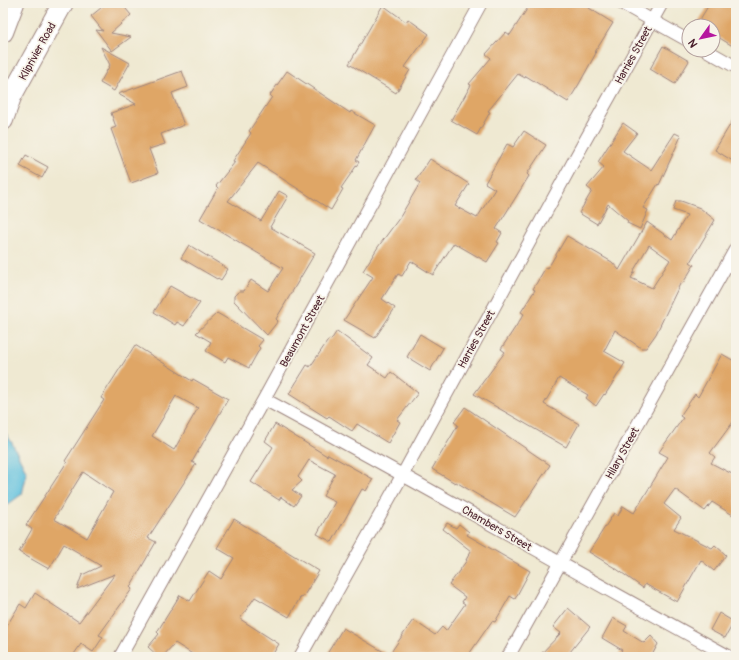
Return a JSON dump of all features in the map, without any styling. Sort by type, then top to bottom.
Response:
[{"type":"main road","points":[[3,32],[14,3]]},
{"type":"main road","name":"Kliprivier Road","points":[[3,120],[11,97],[63,3]]},
{"type":"street","name":"Beaumont Street","points":[[120,657],[264,399],[481,3]]},
{"type":"street","name":"Harries Street","points":[[621,3],[681,37]]},
{"type":"street","name":"Harries Street","points":[[300,657],[403,474],[577,155],[662,3]]},
{"type":"street","points":[[720,58],[736,67]]},
{"type":"street","name":"Hilary Street","points":[[508,657],[736,248]]},
{"type":"street","name":"Chambers Street","points":[[264,399],[403,474],[560,564],[730,657]]},
{"type":"water","points":[[3,429],[27,473],[22,494],[3,508]]},
{"type":"building","points":[[107,3],[121,3],[131,15],[111,33],[131,37],[112,51],[96,30],[103,31],[91,16]]},
{"type":"building","points":[[531,3],[581,3],[613,23],[595,52],[596,53],[568,102],[526,76],[525,78],[518,74],[488,111],[490,112],[477,135],[451,120],[471,85],[469,84],[491,58],[486,54],[506,32],[510,35]]},
{"type":"building","points":[[710,3],[736,3],[736,48],[721,39],[721,18],[701,18]]},
{"type":"building","points":[[383,5],[406,22],[408,19],[429,34],[405,67],[410,70],[396,93],[349,64]]},
{"type":"building","points":[[663,46],[681,56],[681,58],[689,61],[675,84],[650,69]]},
{"type":"building","points":[[101,47],[130,63],[114,91],[100,83],[110,65]]},
{"type":"building","points":[[182,71],[188,87],[172,93],[184,125],[161,134],[165,144],[149,149],[158,173],[131,183],[111,129],[116,127],[111,113],[136,104],[118,94]]},
{"type":"building","points":[[287,71],[350,113],[351,111],[375,125],[356,160],[359,162],[341,188],[343,189],[331,210],[258,163],[228,201],[261,221],[279,191],[288,196],[270,227],[315,253],[276,319],[278,321],[267,335],[234,301],[234,296],[239,291],[244,291],[251,280],[268,291],[283,268],[200,219],[218,188],[216,186],[235,162],[233,161],[251,133],[249,131],[272,97],[270,95]]},
{"type":"building","points":[[736,115],[736,163],[715,150]]},
{"type":"building","points":[[623,123],[637,133],[623,151],[651,170],[675,133],[681,136],[659,185],[658,184],[643,208],[648,210],[640,229],[627,223],[628,221],[608,204],[597,224],[579,213],[592,191],[587,187],[604,167],[598,162]]},
{"type":"building","points":[[524,131],[546,145],[527,174],[529,176],[496,229],[502,233],[497,242],[499,243],[487,262],[454,243],[433,275],[411,261],[402,276],[398,274],[382,299],[395,308],[375,338],[344,320],[373,277],[363,271],[400,217],[420,183],[416,180],[430,159],[469,184],[455,206],[477,218],[495,189],[485,183],[507,144],[513,147]]},
{"type":"building","points":[[26,155],[48,167],[42,178],[20,166]]},
{"type":"building","points":[[676,201],[681,201],[700,208],[715,220],[690,262],[694,265],[683,283],[681,282],[656,334],[646,348],[641,348],[615,330],[604,351],[625,363],[605,395],[604,394],[596,406],[586,398],[588,395],[559,378],[544,404],[579,424],[566,447],[474,394],[505,352],[501,349],[524,314],[521,312],[535,290],[533,289],[546,267],[548,268],[567,236],[612,262],[619,270],[647,222],[672,240],[687,215],[673,210]],"holes":[[[649,245],[670,260],[652,288],[631,278]]]},
{"type":"building","points":[[189,245],[228,269],[221,280],[181,258]]},
{"type":"building","points":[[170,286],[200,303],[184,326],[177,322],[175,325],[154,312]]},
{"type":"building","points":[[217,313],[263,340],[258,346],[260,348],[249,368],[228,357],[225,362],[206,351],[211,342],[196,333]]},
{"type":"building","points":[[337,331],[373,358],[368,365],[387,378],[391,372],[418,393],[397,420],[400,422],[388,443],[357,424],[352,431],[329,416],[327,418],[289,394],[307,365],[310,367],[329,339],[331,340]]},
{"type":"building","points":[[420,334],[443,348],[430,371],[407,357]]},
{"type":"building","points":[[135,345],[192,381],[193,379],[228,399],[192,462],[196,464],[148,538],[156,542],[130,587],[132,589],[99,635],[103,637],[93,652],[81,644],[72,657],[3,657],[3,632],[20,604],[26,608],[35,593],[79,622],[115,574],[77,589],[82,575],[101,566],[64,544],[49,569],[19,552],[32,529],[26,525],[67,462],[65,461],[104,400],[101,398]],"holes":[[[176,396],[198,408],[174,450],[152,436]],[[83,472],[113,492],[87,538],[54,519]]]},
{"type":"building","points":[[722,354],[736,362],[736,418],[710,453],[715,457],[711,463],[736,476],[736,517],[712,502],[705,511],[675,489],[664,504],[681,518],[674,529],[712,548],[715,545],[726,555],[714,571],[701,560],[677,602],[645,584],[643,588],[589,552],[614,513],[618,516],[623,506],[634,513],[668,457],[659,452],[683,418],[680,416],[695,394],[698,397]]},
{"type":"building","points":[[465,407],[550,465],[515,517],[432,469],[458,425],[454,422]]},
{"type":"building","points":[[275,424],[327,456],[328,454],[373,479],[366,491],[362,489],[332,542],[317,534],[335,502],[323,496],[335,474],[309,460],[298,477],[302,481],[292,490],[301,496],[294,506],[281,497],[279,500],[251,482],[273,447],[265,441]]},
{"type":"building","points":[[234,519],[319,571],[303,597],[301,596],[289,617],[255,597],[240,619],[279,644],[271,657],[197,657],[175,643],[162,657],[159,657],[148,647],[159,634],[157,632],[180,595],[190,601],[209,571],[221,579],[234,558],[217,548]]},
{"type":"building","points":[[447,523],[456,528],[459,524],[469,532],[467,535],[530,571],[515,599],[510,596],[495,622],[492,621],[467,657],[325,657],[343,628],[389,655],[413,620],[435,635],[442,627],[446,631],[465,604],[462,602],[465,597],[449,585],[467,560],[471,551],[443,529]]},
{"type":"building","points":[[568,608],[590,627],[566,657],[538,657],[561,633],[553,627]]},
{"type":"building","points":[[719,613],[734,622],[725,638],[710,630]]},
{"type":"building","points":[[613,618],[627,626],[624,631],[644,643],[651,636],[658,644],[651,657],[617,657],[622,650],[602,638]]}]
